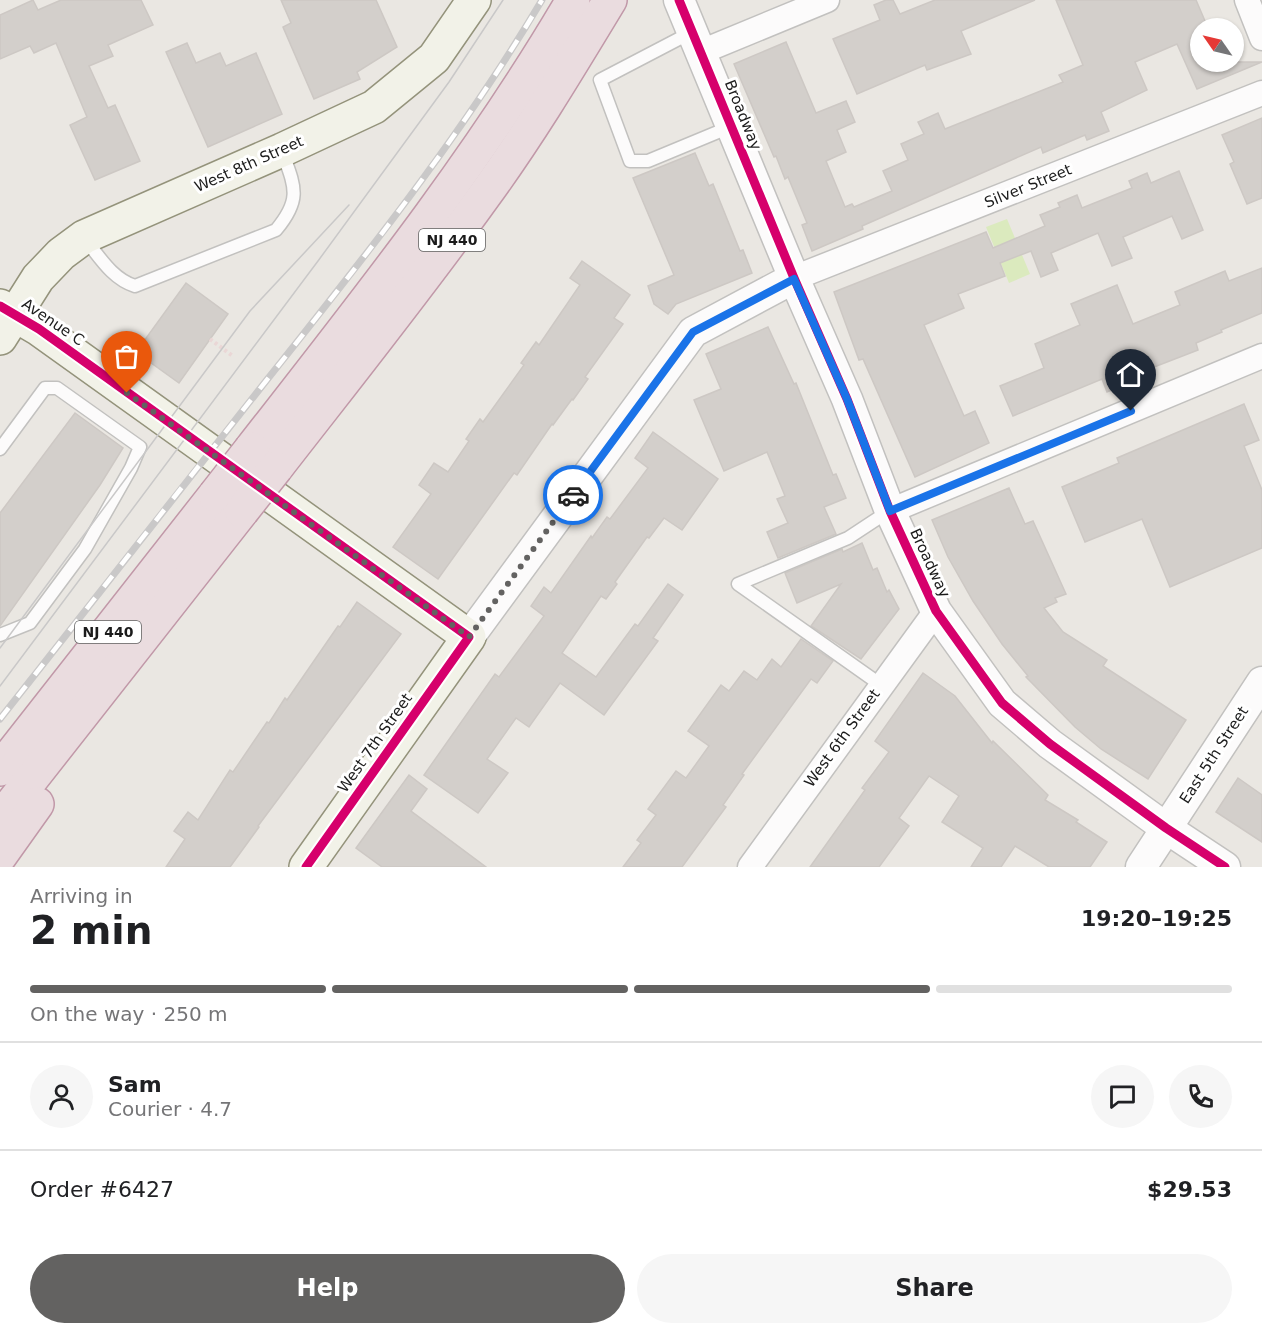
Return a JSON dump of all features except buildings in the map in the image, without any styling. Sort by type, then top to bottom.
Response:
[{"type":"highway","name":"NJ 440","points":[[0,769],[229,503],[264,458],[521,85],[573,0]]},
{"type":"highway","name":"NJ 440","points":[[264,458],[392,320],[485,195],[542,110],[610,0]]},
{"type":"highway","name":"NJ 440","points":[[0,819],[138,642],[229,503]]},
{"type":"highway","points":[[0,856],[66,763],[138,642]]},
{"type":"main road","name":"West 8th Street","points":[[5,319],[61,254],[84,237],[374,107],[434,58],[474,0]]},
{"type":"main road","name":"Avenue C","points":[[5,319],[469,637]]},
{"type":"main road","name":"West 7th Street","points":[[306,867],[469,637]]},
{"type":"street","name":"Broadway","points":[[679,0],[794,279],[847,399],[890,511],[936,611],[1002,703],[1050,744],[1166,828],[1225,867]]},
{"type":"street","points":[[696,42],[827,0]]},
{"type":"street","points":[[1247,0],[1262,38]]},
{"type":"street","name":"Silver Street","points":[[794,279],[1262,93]]},
{"type":"street","name":"West 7th Street","points":[[469,637],[693,332],[794,279]]},
{"type":"street","points":[[890,511],[1262,356]]},
{"type":"street","name":"West 6th Street","points":[[750,867],[936,611]]},
{"type":"street","name":"East 5th Street","points":[[1142,867],[1262,682]]},
{"type":"lane","points":[[696,42],[600,80],[630,161],[648,161],[732,127]]},
{"type":"lane","points":[[84,237],[116,276],[135,286],[276,230],[290,214],[293,202],[293,186],[282,150]]},
{"type":"lane","points":[[0,449],[45,388],[57,388],[140,447],[131,468],[85,549],[30,622],[0,635]]},
{"type":"lane","points":[[881,685],[738,584],[848,538],[890,511]]},
{"type":"path","points":[[210,339],[234,357]]},
{"type":"green space","points":[[1007,219],[1030,274],[1009,283],[986,227]]},
{"type":"tram line","points":[[0,686],[318,261],[449,82],[503,0]]},
{"type":"tram line","points":[[0,648],[250,311],[349,205]]},
{"type":"railway","points":[[0,719],[411,195],[479,99],[542,0]]},
{"type":"cycle path","points":[[679,0],[794,278],[847,399],[890,511],[936,611],[1002,703],[1050,744],[1166,828],[1225,867]]},
{"type":"cycle path","points":[[0,306],[39,329],[469,637],[306,867]]},
{"type":"way so far","points":[[127,393],[469,637],[573,495]]},
{"type":"route","points":[[573,495],[693,332],[794,279],[847,399],[890,511],[1131,411]]}]
